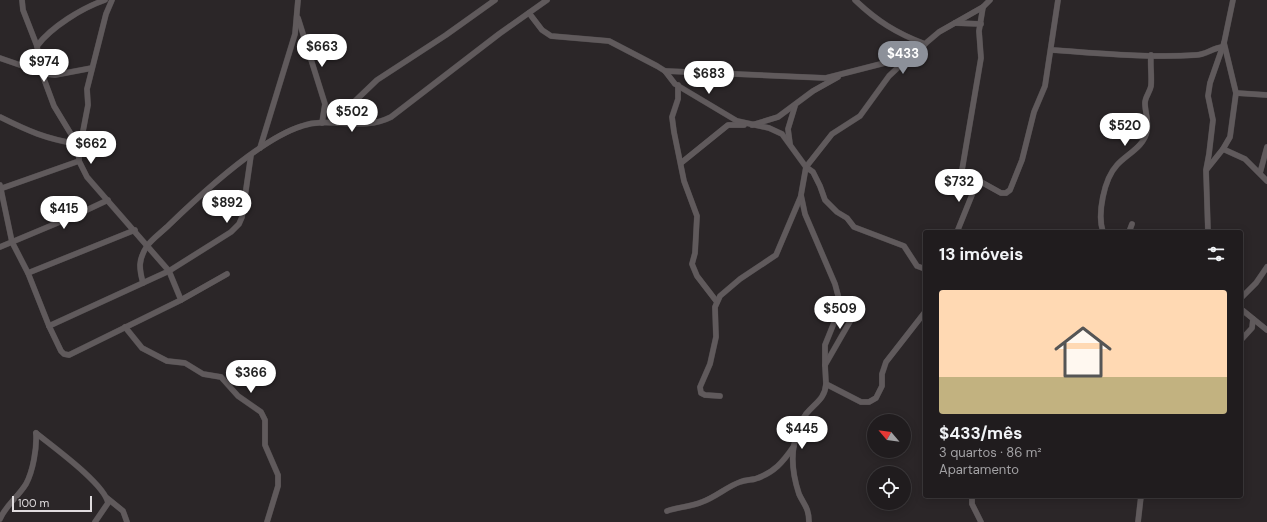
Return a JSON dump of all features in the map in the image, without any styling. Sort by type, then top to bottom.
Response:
[{"type":"street","points":[[22,0],[23,10],[36,46],[41,71],[54,106],[79,144]]},
{"type":"street","points":[[36,46],[43,38],[82,9],[105,0]]},
{"type":"street","points":[[112,0],[106,14],[103,32],[87,89],[88,105],[79,144],[79,161],[87,177],[135,230],[169,271],[181,300]]},
{"type":"street","points":[[260,148],[295,34],[298,0]]},
{"type":"street","points":[[336,123],[377,80],[446,35],[495,0]]},
{"type":"street","points":[[142,283],[139,265],[147,246],[187,207],[260,148],[283,133],[303,125],[336,123],[366,125],[380,123],[391,117],[499,34],[547,0]]},
{"type":"street","points":[[854,0],[886,26],[900,34],[925,44]]},
{"type":"street","points":[[720,396],[705,396],[701,393],[700,387],[710,364],[716,337],[715,307],[720,296],[740,279],[776,255],[801,195],[806,167],[832,134],[860,116],[889,76],[910,56],[939,32],[983,7],[990,0]]},
{"type":"street","points":[[983,7],[979,31],[981,58],[962,170],[1000,193],[1006,193],[1010,190],[1022,160],[1034,112],[1042,97],[1048,75],[1058,0]]},
{"type":"street","points":[[1208,230],[1206,170],[1210,154],[1213,120],[1208,96],[1210,83],[1223,45],[1234,0]]},
{"type":"street","points":[[529,13],[542,30],[551,36],[610,41],[665,71],[826,78],[910,56]]},
{"type":"street","points":[[297,14],[324,104],[322,123]]},
{"type":"street","points":[[954,23],[981,24]]},
{"type":"street","points":[[1051,50],[1151,55],[1197,55],[1223,45]]},
{"type":"street","points":[[1206,170],[1223,149],[1230,137],[1236,93],[1223,45]]},
{"type":"street","points":[[1102,230],[1100,226],[1102,200],[1108,183],[1116,166],[1140,145],[1148,130],[1145,102],[1151,85],[1151,55]]},
{"type":"street","points":[[0,58],[55,75],[92,68]]},
{"type":"street","points":[[665,71],[669,78],[678,85],[725,114],[751,126],[778,117],[813,91],[844,74]]},
{"type":"street","points":[[678,85],[678,99],[672,117],[684,180],[697,216],[695,253],[692,264],[697,276],[717,302]]},
{"type":"street","points":[[1236,93],[1267,95]]},
{"type":"street","points":[[790,144],[788,130],[791,114],[796,104]]},
{"type":"street","points":[[0,117],[34,134],[54,141],[79,144]]},
{"type":"street","points":[[681,163],[728,125],[769,128],[782,134],[800,160],[813,172],[825,200],[837,212],[847,218],[854,227],[904,246],[918,266],[923,268]]},
{"type":"street","points":[[1260,173],[1267,147]]},
{"type":"street","points":[[1223,149],[1245,160],[1267,181]]},
{"type":"street","points":[[49,326],[169,271],[231,232],[239,224],[251,155]]},
{"type":"street","points":[[79,161],[1,187],[12,242],[28,273],[60,351],[69,355],[181,300],[227,274]]},
{"type":"street","points":[[958,230],[978,180]]},
{"type":"street","points":[[801,195],[806,218],[835,284],[840,308],[825,344],[826,384],[823,396],[805,415],[794,445],[794,480],[800,496],[809,512],[809,522]]},
{"type":"street","points":[[0,247],[108,200]]},
{"type":"street","points":[[1130,230],[1132,224]]},
{"type":"street","points":[[28,273],[135,230]]},
{"type":"street","points":[[1243,296],[1256,283],[1267,267]]},
{"type":"street","points":[[825,366],[852,318],[850,312],[839,299]]},
{"type":"street","points":[[1243,311],[1267,330]]},
{"type":"street","points":[[826,384],[861,402],[866,403],[872,400],[881,391],[882,374],[886,362],[923,315]]},
{"type":"street","points":[[1243,338],[1252,328],[1253,319]]},
{"type":"street","points":[[125,327],[142,348],[171,362],[184,363],[203,374],[221,377],[238,396],[256,406],[261,412],[265,420],[265,444],[278,475],[278,486],[267,522]]},
{"type":"street","points":[[0,519],[3,512],[28,478],[36,440],[36,433],[76,464],[104,492],[108,503],[95,522]]},
{"type":"street","points":[[667,511],[686,508],[703,502],[721,494],[741,482],[766,475],[776,469],[794,445]]},
{"type":"street","points":[[107,498],[122,510],[127,522]]},
{"type":"street","points":[[972,498],[972,504],[981,522]]},
{"type":"street","points":[[1138,522],[1140,498]]},
{"type":"street","points":[[269,516],[270,522]]}]
